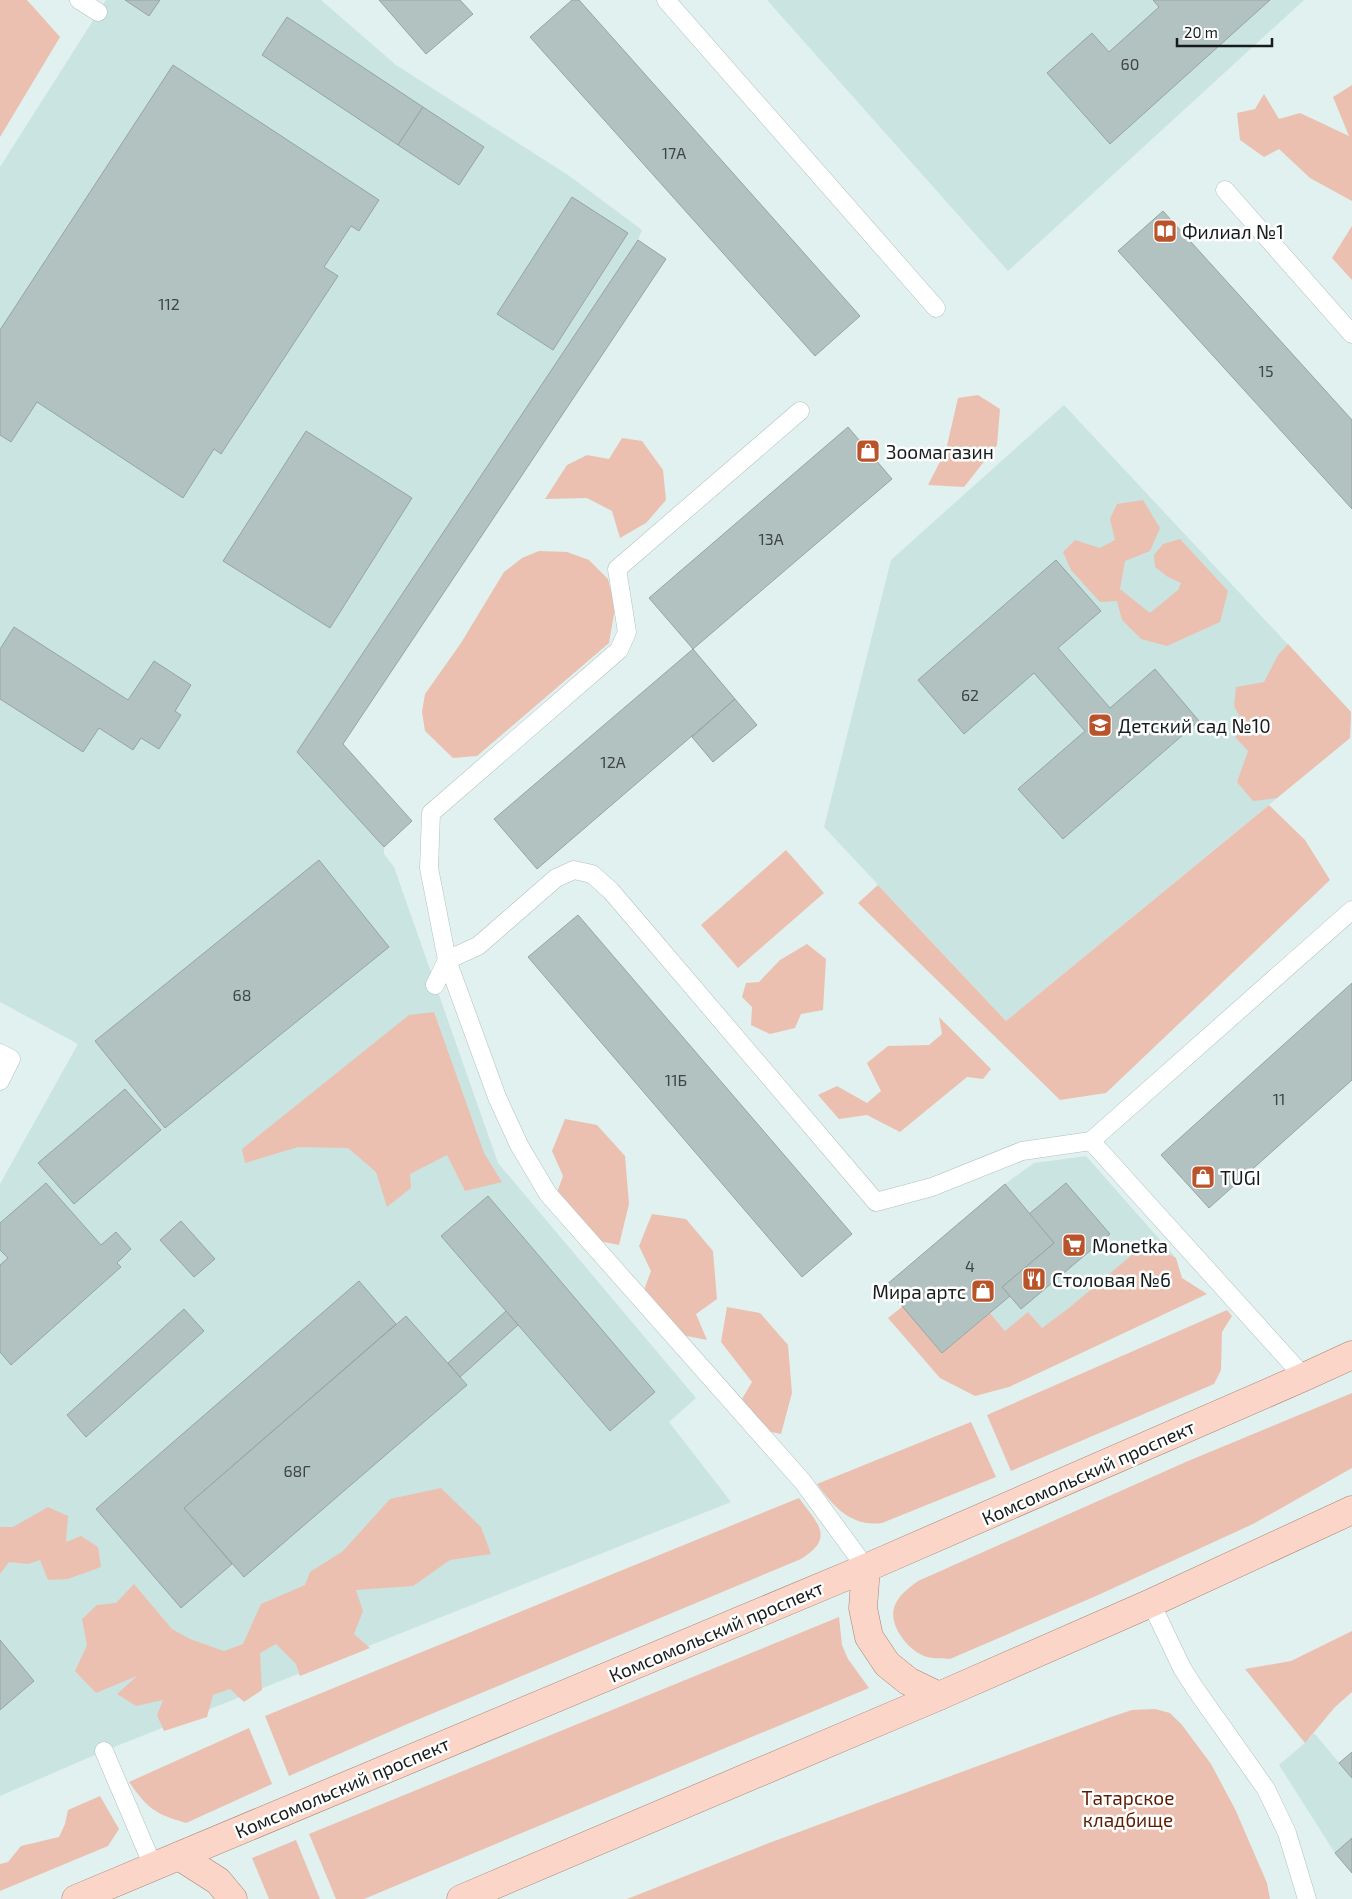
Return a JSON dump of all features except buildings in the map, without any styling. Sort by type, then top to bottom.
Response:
[{"type":"main road","name":"Комсомольский проспект","points":[[76,1899],[866,1568],[1304,1378],[1352,1355]]},
{"type":"main road","points":[[461,1899],[939,1696],[1151,1603],[1352,1510]]},
{"type":"main road","points":[[866,1568],[863,1608],[869,1637],[887,1664],[908,1681],[939,1696]]},
{"type":"main road","points":[[178,1856],[218,1881],[233,1899]]},
{"type":"lane","points":[[79,0],[98,12]]},
{"type":"lane","points":[[666,0],[936,308]]},
{"type":"lane","points":[[1225,190],[1352,334]]},
{"type":"lane","points":[[800,411],[616,569],[627,632],[619,650],[432,813],[428,868],[447,960],[497,1096],[519,1145],[548,1194],[803,1482],[866,1568]]},
{"type":"lane","points":[[435,985],[447,960],[478,946],[556,878],[574,870],[592,874],[611,890],[876,1202],[932,1187],[1022,1151],[1091,1141],[1352,910]]},
{"type":"lane","points":[[0,1053],[11,1059],[0,1081]]},
{"type":"lane","points":[[1091,1141],[1304,1378]]},
{"type":"lane","points":[[1151,1603],[1182,1668],[1266,1789],[1287,1833],[1307,1899]]},
{"type":"lane","points":[[104,1751],[153,1866]]},
{"type":"shaded area","points":[[106,0],[321,0],[396,65],[568,175],[642,230],[638,240],[297,752],[384,847],[384,854],[394,867],[498,1163],[696,1398],[669,1422],[731,1502],[104,1751],[0,1796],[0,1184],[78,1044],[0,1002],[0,167]]},
{"type":"shaded area","points":[[767,0],[1304,0],[1008,271]]},
{"type":"shaded area","name":"Детский сад №10","points":[[1064,405],[1351,712],[1350,738],[1006,1021],[824,827],[891,560]]},
{"type":"shaded area","points":[[1086,1156],[1176,1258],[1160,1249],[1042,1328],[1005,1331],[990,1313],[1010,1296],[1110,1234],[1066,1183],[1029,1214],[1005,1184],[1034,1163]]},
{"type":"shaded area","points":[[1314,1733],[1352,1778],[1352,1873],[1335,1853],[1279,1765]]},
{"type":"green space","points":[[0,0],[27,0],[60,37],[0,137]]},
{"type":"green space","points":[[1352,85],[1352,201],[1310,178],[1279,149],[1264,157],[1240,140],[1237,113],[1255,109],[1264,94],[1279,119],[1300,113],[1349,136],[1333,97]]},
{"type":"green space","points":[[1352,226],[1352,280],[1332,258]]},
{"type":"green space","points":[[978,395],[1000,409],[997,445],[964,487],[928,485],[946,450],[958,398]]},
{"type":"green space","points":[[622,438],[642,441],[663,470],[666,500],[646,523],[620,538],[612,511],[587,498],[545,499],[567,465],[587,455],[609,459]]},
{"type":"green space","points":[[1143,500],[1160,528],[1150,551],[1125,561],[1120,589],[1150,613],[1178,590],[1181,583],[1168,577],[1155,567],[1154,555],[1163,544],[1180,539],[1228,591],[1220,622],[1167,646],[1141,639],[1122,620],[1117,601],[1100,602],[1071,570],[1063,552],[1075,540],[1100,548],[1115,540],[1110,519],[1117,504]]},
{"type":"green space","points":[[539,551],[567,552],[589,560],[608,579],[615,608],[609,643],[477,756],[453,758],[425,731],[422,712],[425,694],[461,643],[504,572],[522,558]]},
{"type":"green space","points":[[1288,644],[1351,712],[1350,738],[1277,798],[1253,801],[1237,782],[1248,751],[1235,737],[1246,728],[1234,706],[1236,687],[1264,682],[1278,655]]},
{"type":"green space","points":[[1269,805],[1305,840],[1330,880],[1106,1093],[1060,1100],[858,903],[878,885],[1006,1021]]},
{"type":"green space","points":[[786,850],[824,893],[738,968],[701,925]]},
{"type":"green space","points":[[807,944],[826,959],[823,1010],[801,1014],[795,1028],[770,1034],[751,1025],[752,1007],[742,997],[746,983],[759,982],[780,960]]},
{"type":"green space","points":[[434,1012],[484,1153],[502,1182],[465,1191],[447,1155],[410,1174],[411,1188],[387,1207],[376,1172],[348,1148],[298,1147],[245,1163],[242,1149],[409,1015]]},
{"type":"green space","points":[[939,1017],[991,1069],[983,1079],[967,1077],[900,1132],[867,1115],[839,1119],[818,1095],[837,1086],[867,1103],[881,1091],[867,1063],[888,1046],[929,1045],[942,1034]]},
{"type":"green space","points":[[565,1119],[597,1125],[625,1156],[629,1204],[619,1245],[594,1240],[556,1195],[563,1176],[552,1151]]},
{"type":"green space","points":[[652,1214],[686,1219],[713,1251],[717,1299],[696,1314],[707,1340],[682,1335],[644,1290],[651,1271],[639,1246]]},
{"type":"green space","points":[[1139,1249],[1160,1249],[1176,1258],[1182,1278],[1207,1294],[1009,1387],[975,1396],[940,1378],[888,1318],[903,1306],[942,1353],[990,1313],[1005,1331],[1028,1312],[1042,1328],[1069,1308]]},
{"type":"green space","points":[[727,1307],[760,1313],[788,1345],[792,1393],[781,1434],[757,1429],[739,1404],[752,1382],[721,1342]]},
{"type":"green space","points":[[1227,1310],[1232,1316],[1222,1332],[1221,1370],[1214,1384],[1011,1471],[987,1415]]},
{"type":"green space","points":[[1352,1393],[1352,1468],[1253,1524],[1096,1596],[950,1659],[930,1658],[920,1654],[906,1643],[900,1635],[896,1627],[893,1611],[903,1593],[918,1581],[1188,1461]]},
{"type":"green space","points":[[971,1422],[996,1477],[882,1523],[861,1522],[844,1514],[817,1484]]},
{"type":"green space","points":[[441,1488],[481,1527],[491,1554],[450,1560],[413,1586],[356,1590],[363,1611],[354,1634],[370,1648],[300,1676],[296,1664],[276,1644],[260,1653],[262,1690],[244,1702],[230,1689],[213,1695],[207,1717],[164,1731],[157,1715],[163,1700],[136,1706],[117,1694],[137,1676],[96,1693],[75,1671],[87,1645],[82,1619],[97,1605],[116,1603],[134,1584],[172,1629],[190,1639],[224,1651],[243,1644],[261,1604],[305,1585],[310,1572],[343,1551],[390,1499]]},
{"type":"green space","points":[[799,1498],[812,1515],[820,1530],[818,1544],[801,1559],[405,1725],[289,1776],[265,1716]]},
{"type":"green space","points":[[48,1507],[68,1516],[66,1542],[81,1536],[98,1547],[101,1567],[68,1579],[48,1580],[40,1560],[28,1564],[9,1562],[0,1574],[0,1527],[13,1527]]},
{"type":"green space","points":[[839,1617],[842,1645],[848,1659],[869,1688],[364,1899],[336,1899],[309,1834]]},
{"type":"green space","points":[[1352,1631],[1352,1692],[1335,1707],[1305,1743],[1245,1669],[1291,1661]]},
{"type":"green space","name":"Татарское кладбище","points":[[1155,1709],[1170,1713],[1182,1725],[1211,1764],[1235,1809],[1267,1883],[1270,1899],[627,1899],[769,1843],[1108,1718],[1132,1710]]},
{"type":"green space","points":[[249,1728],[272,1784],[186,1823],[167,1817],[153,1809],[142,1799],[129,1782]]},
{"type":"green space","points":[[100,1796],[119,1829],[108,1846],[0,1891],[0,1864],[8,1862],[21,1846],[59,1837],[65,1824],[68,1810]]},
{"type":"green space","points":[[296,1840],[320,1899],[269,1899],[252,1858]]},
{"type":"place","name":"Филиал №1","points":[[1165,231]]},
{"type":"place","name":"Зоомагазин","points":[[868,451]]},
{"type":"place","name":"Детский сад №10","points":[[1100,725]]},
{"type":"place","name":"TUGI","points":[[1203,1177]]},
{"type":"place","name":"Monetka","points":[[1074,1245]]},
{"type":"place","name":"Столовая №6","points":[[1034,1279]]},
{"type":"place","name":"Мира артс","points":[[983,1291]]}]
